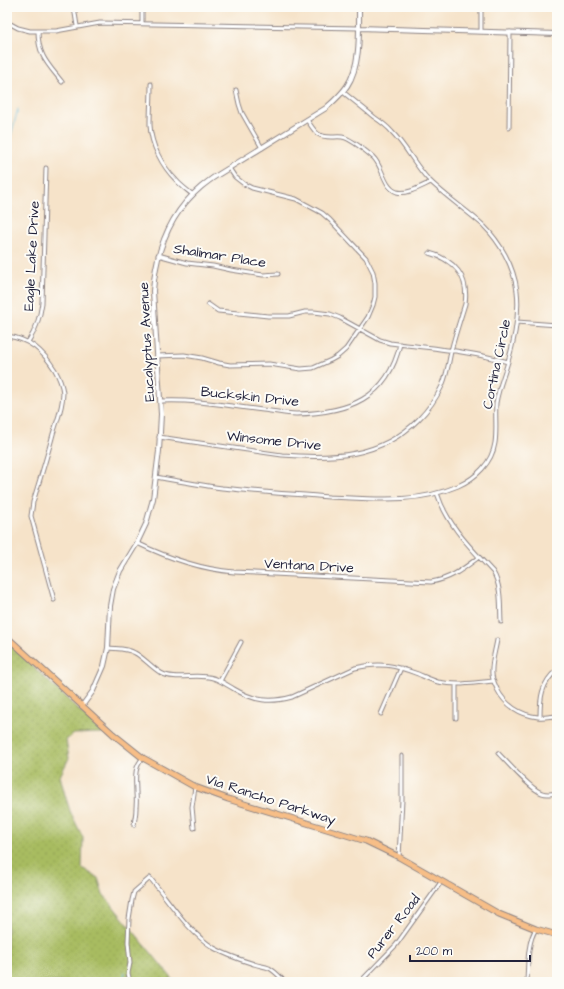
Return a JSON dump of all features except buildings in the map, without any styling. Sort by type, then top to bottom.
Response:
[{"type":"main road","name":"Via Rancho Parkway","points":[[7,637],[113,734],[143,758],[195,787],[228,799],[366,841],[399,857],[499,914],[536,929],[557,935]]},
{"type":"street","points":[[74,7],[77,26]]},
{"type":"street","points":[[142,7],[142,24]]},
{"type":"street","name":"Eucalyptus Avenue","points":[[82,706],[93,691],[102,674],[108,648],[110,606],[113,589],[120,572],[146,524],[153,499],[159,451],[161,414],[153,291],[154,273],[164,238],[172,222],[186,201],[201,187],[216,176],[326,108],[338,98],[353,74],[357,54],[359,7]]},
{"type":"street","points":[[481,7],[481,31]]},
{"type":"street","points":[[7,22],[18,28],[30,31],[56,31],[100,23],[359,28],[557,34]]},
{"type":"street","points":[[38,31],[38,41],[42,54],[62,82]]},
{"type":"street","points":[[509,128],[510,32]]},
{"type":"street","points":[[151,84],[150,126],[154,146],[169,173],[193,195]]},
{"type":"street","points":[[236,90],[242,113],[262,148]]},
{"type":"street","name":"Cortina Circle","points":[[156,477],[222,488],[276,493],[380,500],[410,499],[437,493],[458,486],[470,480],[480,472],[489,460],[495,444],[495,411],[498,394],[508,362],[518,313],[515,281],[508,261],[497,241],[483,225],[440,191],[426,177],[401,141],[390,129],[343,92]]},
{"type":"street","points":[[307,120],[318,134],[324,137],[344,137],[374,158],[391,189],[405,193],[431,182]]},
{"type":"street","name":"Eagle Lake Drive","points":[[28,342],[34,334],[41,315],[46,168]]},
{"type":"street","points":[[157,356],[184,355],[230,365],[269,364],[301,369],[313,368],[338,356],[346,349],[368,317],[373,305],[375,283],[366,258],[330,220],[322,213],[296,199],[252,188],[244,184],[235,177],[229,168]]},
{"type":"street","name":"Winsome Drive","points":[[159,437],[282,455],[327,457],[364,452],[396,438],[408,430],[425,413],[435,399],[442,385],[465,304],[466,295],[460,275],[447,260],[429,253]]},
{"type":"street","name":"Shalimar Place","points":[[158,255],[187,263],[231,270],[263,275],[278,274]]},
{"type":"street","points":[[208,304],[218,311],[268,316],[289,316],[305,312],[330,314],[361,328],[380,340],[390,343],[451,350],[508,362]]},
{"type":"street","points":[[517,322],[557,325]]},
{"type":"street","points":[[7,336],[19,338],[28,342],[48,358],[60,379],[63,392],[60,412],[33,502],[31,516],[54,600]]},
{"type":"street","name":"Buckskin Drive","points":[[160,401],[194,401],[295,414],[324,412],[342,408],[360,401],[376,390],[392,368],[400,344]]},
{"type":"street","points":[[437,493],[449,520],[460,536],[493,572],[496,578],[499,590],[501,622]]},
{"type":"street","name":"Ventana Drive","points":[[137,543],[179,561],[202,568],[220,571],[431,582],[452,576],[479,557]]},
{"type":"street","points":[[497,640],[492,666],[492,676],[500,695],[515,710],[525,714],[540,717],[557,716]]},
{"type":"street","points":[[220,680],[241,642]]},
{"type":"street","points":[[108,648],[135,652],[161,673],[166,675],[174,677],[201,676],[220,680],[254,699],[269,701],[283,700],[292,697],[355,668],[376,664],[401,668],[437,682],[456,685],[494,681]]},
{"type":"street","points":[[381,714],[401,668]]},
{"type":"street","points":[[540,717],[540,699],[544,686],[557,670]]},
{"type":"street","points":[[456,685],[456,718]]},
{"type":"street","points":[[498,754],[534,789],[542,793],[552,794],[557,792]]},
{"type":"street","points":[[399,857],[402,800],[402,756]]},
{"type":"street","points":[[134,824],[136,815],[136,768],[143,758]]},
{"type":"street","points":[[194,828],[192,807],[195,787]]},
{"type":"street","points":[[130,982],[128,973],[130,963],[128,942],[132,900],[134,892],[150,878],[190,927],[214,948],[252,964],[268,968],[276,973],[284,982]]},
{"type":"street","name":"Purer Road","points":[[360,982],[396,945],[441,882]]},
{"type":"street","points":[[527,982],[531,944],[536,929]]},
{"type":"green space","points":[[7,642],[103,733],[74,734],[66,740],[69,758],[60,776],[70,811],[83,838],[82,868],[98,878],[103,894],[175,982],[7,982]]},
{"type":"waterway","points":[[7,150],[18,109]]},
{"type":"waterway","points":[[122,982],[125,972]]}]
